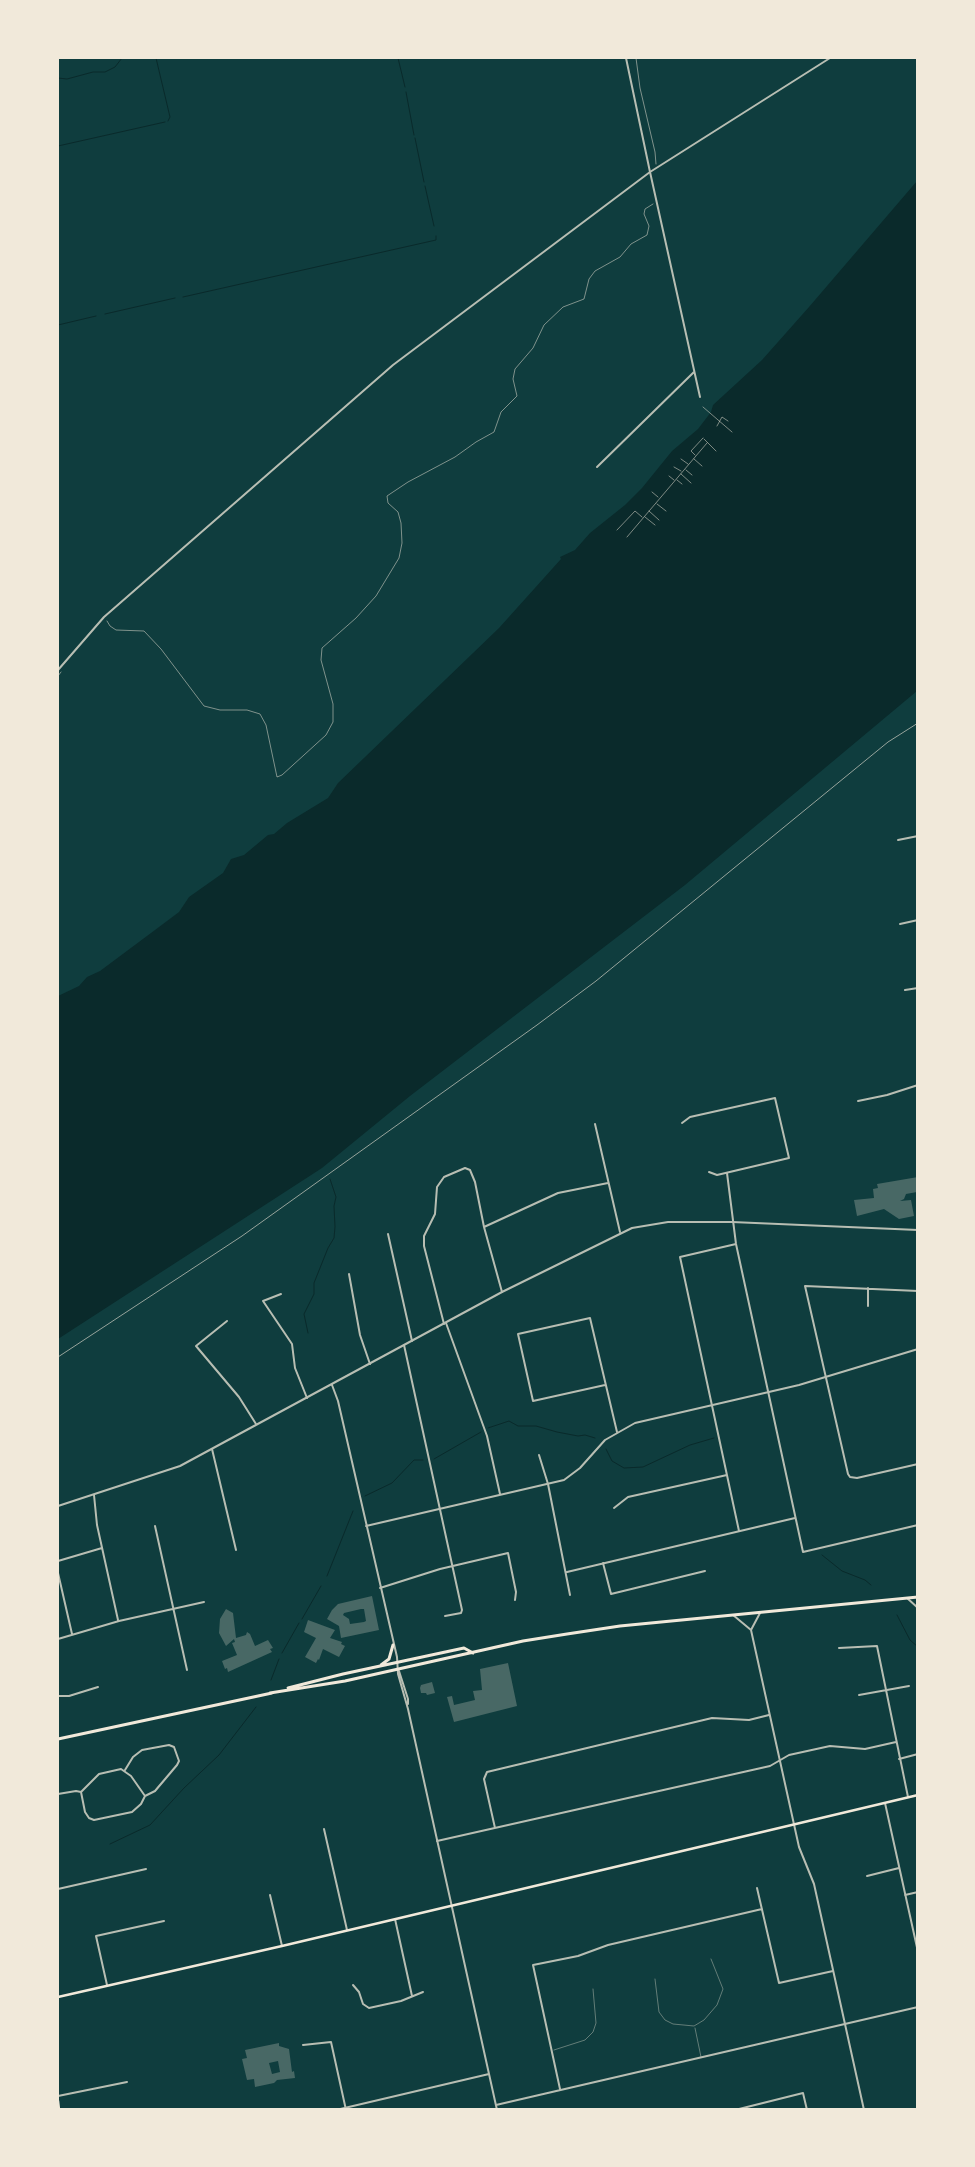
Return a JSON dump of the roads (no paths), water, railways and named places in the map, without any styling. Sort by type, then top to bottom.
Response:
[{"type":"highway","points":[[270,1693],[399,1670],[523,1641],[620,1626],[918,1597]]},
{"type":"highway","points":[[380,1666],[389,1658],[393,1645]]},
{"type":"highway","points":[[58,1739],[464,1648],[473,1653]]},
{"type":"main road","points":[[58,1997],[282,1946],[918,1795]]},
{"type":"main road","points":[[58,2101],[60,2110]]},
{"type":"street","points":[[626,58],[700,397]]},
{"type":"street","points":[[58,670],[104,617],[393,365],[650,172],[830,58]]},
{"type":"street","points":[[597,468],[694,372]]},
{"type":"street","points":[[898,840],[918,836]]},
{"type":"street","points":[[900,924],[918,920]]},
{"type":"street","points":[[905,990],[918,988]]},
{"type":"street","points":[[858,1101],[887,1095],[918,1085]]},
{"type":"street","points":[[682,1123],[690,1117],[775,1098],[789,1158],[717,1175],[708,1172]]},
{"type":"street","points":[[595,1124],[620,1232]]},
{"type":"street","points":[[500,1496],[487,1436],[445,1323],[424,1246],[424,1236],[435,1214],[437,1187],[444,1177],[465,1168],[470,1170],[475,1182],[484,1227],[502,1292]]},
{"type":"street","points":[[727,1173],[736,1244],[803,1552],[918,1525]]},
{"type":"street","points":[[484,1227],[558,1193],[608,1183]]},
{"type":"street","points":[[58,1506],[175,1468],[502,1292],[620,1232],[654,1223],[732,1222],[918,1230]]},
{"type":"street","points":[[388,1234],[412,1340]]},
{"type":"street","points":[[736,1244],[680,1257],[739,1530]]},
{"type":"street","points":[[349,1274],[360,1335],[370,1364]]},
{"type":"street","points":[[918,1291],[805,1286],[824,1378],[835,1416],[846,1470],[850,1477],[857,1478],[918,1464]]},
{"type":"street","points":[[868,1288],[868,1306]]},
{"type":"street","points":[[282,1294],[263,1300],[292,1344],[295,1368],[307,1398]]},
{"type":"street","points":[[605,1385],[533,1402],[518,1334],[590,1318],[617,1432]]},
{"type":"street","points":[[227,1321],[196,1346],[239,1397],[256,1424]]},
{"type":"street","points":[[404,1345],[462,1612],[445,1616]]},
{"type":"street","points":[[366,1526],[564,1480],[573,1474],[605,1440],[641,1421],[769,1393],[918,1349]]},
{"type":"street","points":[[332,1385],[338,1401],[393,1645],[408,1699],[436,1841],[497,2110]]},
{"type":"street","points":[[212,1449],[236,1550]]},
{"type":"street","points":[[539,1455],[548,1484],[567,1572],[570,1595]]},
{"type":"street","points":[[614,1508],[628,1497],[727,1475]]},
{"type":"street","points":[[94,1495],[102,1548],[119,1621]]},
{"type":"street","points":[[567,1572],[795,1518]]},
{"type":"street","points":[[155,1526],[187,1670]]},
{"type":"street","points":[[58,1561],[102,1548]]},
{"type":"street","points":[[380,1588],[452,1566],[508,1553],[516,1592],[515,1600]]},
{"type":"street","points":[[603,1563],[611,1594],[705,1571]]},
{"type":"street","points":[[58,1573],[72,1635]]},
{"type":"street","points":[[907,1598],[918,1608]]},
{"type":"street","points":[[58,1639],[119,1621],[204,1602]]},
{"type":"street","points":[[750,1630],[760,1613]]},
{"type":"street","points":[[733,1616],[750,1630],[800,1851],[814,1884],[864,2110]]},
{"type":"street","points":[[838,1648],[877,1646],[908,1797]]},
{"type":"street","points":[[859,1695],[909,1686]]},
{"type":"street","points":[[58,1696],[69,1696],[98,1687]]},
{"type":"street","points":[[495,1828],[484,1779],[485,1775],[490,1771],[712,1718],[749,1720],[769,1715]]},
{"type":"street","points":[[436,1841],[770,1766],[790,1755],[830,1746],[865,1750],[896,1742]]},
{"type":"street","points":[[169,1745],[174,1747],[179,1761],[178,1765],[155,1791],[145,1796],[141,1804],[132,1812],[94,1820],[89,1818],[85,1812],[81,1792],[99,1774],[125,1770],[133,1757],[142,1750],[169,1745]]},
{"type":"street","points":[[899,1759],[918,1754]]},
{"type":"street","points":[[125,1770],[141,1788],[145,1796]]},
{"type":"street","points":[[58,1794],[81,1792]]},
{"type":"street","points":[[885,1803],[918,1952]]},
{"type":"street","points":[[324,1829],[346,1930]]},
{"type":"street","points":[[867,1876],[899,1868]]},
{"type":"street","points":[[58,1889],[146,1869]]},
{"type":"street","points":[[757,1888],[778,1983],[833,1970]]},
{"type":"street","points":[[905,1895],[918,1892]]},
{"type":"street","points":[[270,1895],[282,1946]]},
{"type":"street","points":[[560,2089],[533,1965],[578,1956],[608,1945],[762,1909]]},
{"type":"street","points":[[395,1919],[412,1996]]},
{"type":"street","points":[[107,1986],[96,1936],[164,1921]]},
{"type":"street","points":[[353,1986],[359,1992],[363,2004],[369,2008],[401,2001],[423,1992]]},
{"type":"street","points":[[496,2105],[918,2007]]},
{"type":"street","points":[[303,2045],[331,2042],[345,2108]]},
{"type":"street","points":[[336,2110],[489,2074]]},
{"type":"street","points":[[58,2096],[127,2082]]},
{"type":"street","points":[[735,2110],[803,2093],[807,2110]]},
{"type":"lane","points":[[655,1979],[660,2012],[665,2020],[673,2024],[694,2026],[704,2020],[717,2005],[723,1989],[711,1959]]},
{"type":"lane","points":[[552,2051],[585,2040],[593,2032],[596,2023],[594,1989]]},
{"type":"lane","points":[[694,2026],[701,2057]]},
{"type":"water","points":[[917,181],[917,691],[685,885],[410,1096],[322,1168],[58,1339],[58,996],[79,986],[87,977],[100,971],[179,912],[189,897],[223,873],[231,859],[244,855],[268,835],[274,834],[287,823],[328,798],[338,783],[499,628],[561,559],[560,557],[575,550],[590,533],[625,505],[642,488],[672,451],[698,429],[711,412],[713,405],[762,360]]},
{"type":"waterway","points":[[58,78],[67,79],[93,72],[105,72],[115,67],[122,58]]},
{"type":"waterway","points":[[156,58],[170,117],[168,121]]},
{"type":"waterway","points":[[398,58],[405,87]]},
{"type":"waterway","points":[[406,92],[414,135]]},
{"type":"waterway","points":[[58,146],[165,122]]},
{"type":"waterway","points":[[415,138],[424,182]]},
{"type":"waterway","points":[[425,186],[434,226]]},
{"type":"waterway","points":[[183,297],[436,240],[436,236]]},
{"type":"waterway","points":[[105,314],[175,298]]},
{"type":"waterway","points":[[58,325],[96,316]]},
{"type":"waterway","points":[[308,1333],[304,1314],[314,1294],[314,1283],[334,1238],[334,1206],[336,1197],[330,1179]]},
{"type":"waterway","points":[[488,1428],[509,1421],[518,1426],[536,1426],[557,1432],[595,1438]]},
{"type":"waterway","points":[[434,1459],[481,1432]]},
{"type":"waterway","points":[[606,1449],[612,1461],[624,1468],[643,1467],[690,1445],[714,1438]]},
{"type":"waterway","points":[[365,1496],[392,1483],[414,1460],[423,1460]]},
{"type":"waterway","points":[[327,1576],[353,1511]]},
{"type":"waterway","points":[[822,1555],[842,1571],[865,1580],[871,1585]]},
{"type":"waterway","points":[[302,1619],[321,1586]]},
{"type":"waterway","points":[[897,1615],[910,1640],[918,1647]]},
{"type":"waterway","points":[[282,1653],[299,1623]]},
{"type":"waterway","points":[[271,1680],[279,1659]]},
{"type":"waterway","points":[[110,1844],[150,1825],[184,1788],[219,1755],[256,1707]]},
{"type":"railway","points":[[58,1357],[242,1236],[537,1025],[596,981],[888,742],[918,723]]}]
